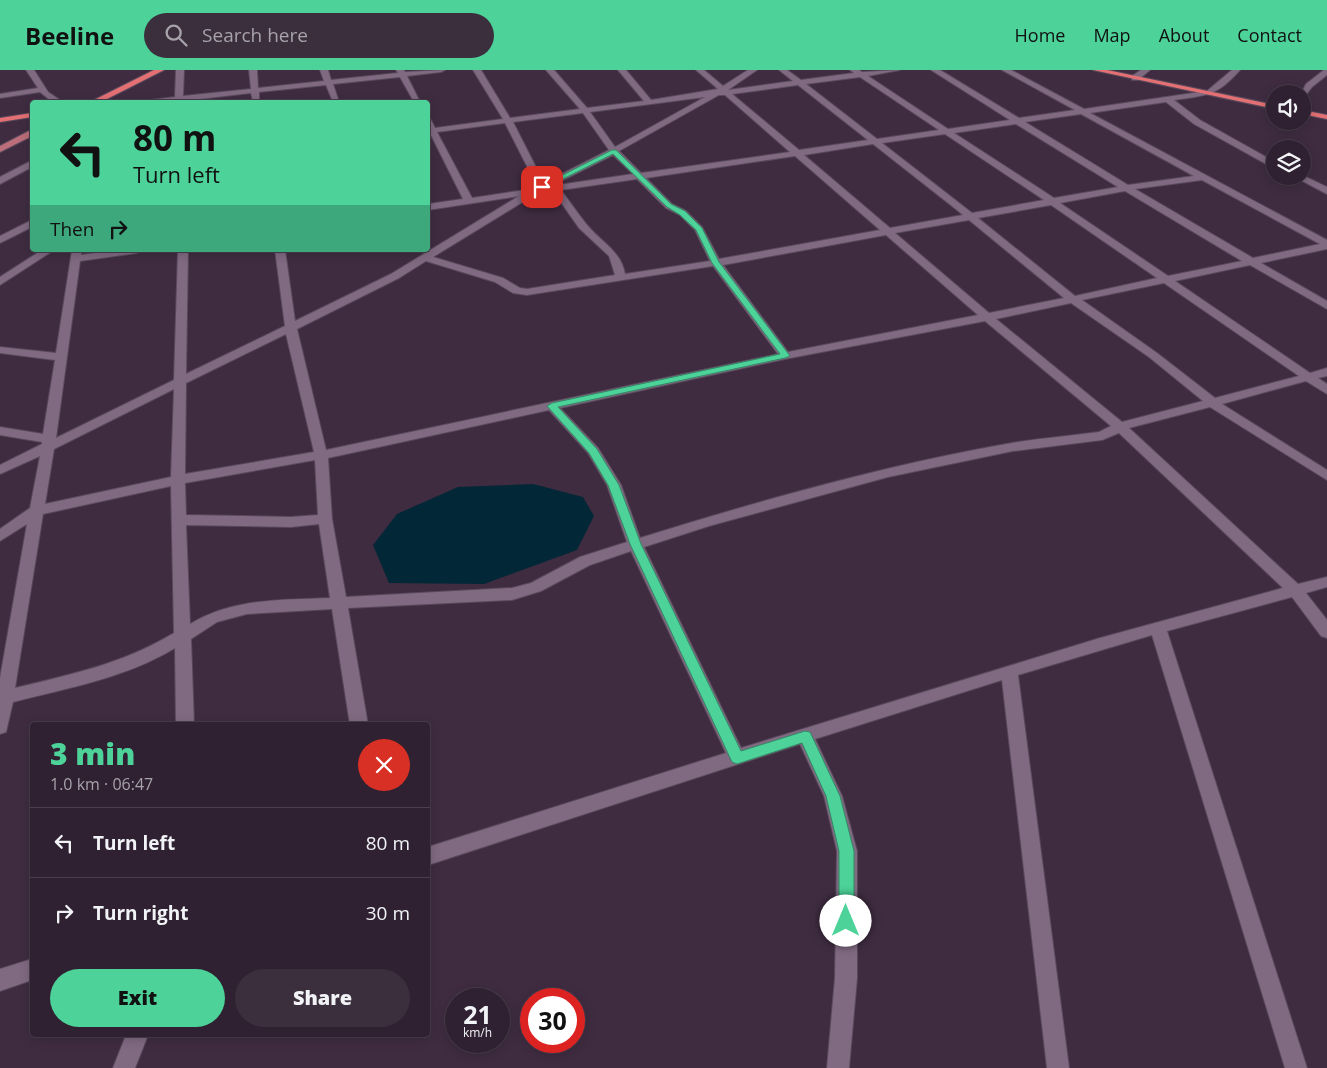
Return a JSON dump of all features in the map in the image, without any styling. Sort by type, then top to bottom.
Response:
[{"type":"highway","points":[[96,100],[160,70]]},
{"type":"highway","points":[[1097,70],[1266,105]]},
{"type":"highway","points":[[96,100],[114,93]]},
{"type":"highway","points":[[1311,114],[1327,117]]},
{"type":"highway","points":[[0,120],[30,115]]},
{"type":"main road","points":[[0,149],[30,134]]},
{"type":"street","points":[[30,70],[40,90],[55,100]]},
{"type":"street","points":[[179,100],[180,70]]},
{"type":"street","points":[[253,70],[256,100]]},
{"type":"street","points":[[324,70],[335,100]]},
{"type":"street","points":[[186,100],[401,72],[441,70]]},
{"type":"street","points":[[477,70],[507,120],[542,187]]},
{"type":"street","points":[[550,70],[584,109],[614,151],[669,206],[692,220],[706,240],[716,263],[785,356]]},
{"type":"street","points":[[622,70],[649,102]]},
{"type":"street","points":[[700,70],[721,92],[797,153],[987,317],[1120,428],[1295,590],[1327,632]]},
{"type":"street","points":[[0,470],[48,443],[291,329],[395,276],[531,193],[614,151],[721,92],[753,70]]},
{"type":"street","points":[[783,70],[1072,298],[1153,355],[1213,403],[1327,476]]},
{"type":"street","points":[[470,202],[430,131],[584,109],[799,83],[858,72],[896,70]]},
{"type":"street","points":[[935,70],[1250,263],[1327,306]]},
{"type":"street","points":[[1006,70],[1327,245]]},
{"type":"street","points":[[1135,78],[1146,70]]},
{"type":"street","points":[[430,206],[470,202],[1209,93],[1236,70]]},
{"type":"street","points":[[401,72],[416,100]]},
{"type":"street","points":[[858,72],[1053,202],[1327,390]]},
{"type":"street","points":[[1310,85],[1327,72]]},
{"type":"street","points":[[1311,86],[1327,85]]},
{"type":"street","points":[[0,87],[17,93]]},
{"type":"street","points":[[0,96],[40,90]]},
{"type":"street","points":[[1167,99],[1196,122],[1232,140],[1266,161]]},
{"type":"street","points":[[0,181],[30,165]]},
{"type":"street","points":[[426,258],[499,280],[517,291],[527,292],[716,263],[1126,188],[1203,177]]},
{"type":"street","points":[[1311,183],[1327,191]]},
{"type":"street","points":[[556,189],[587,232],[616,258],[620,277]]},
{"type":"street","points":[[0,240],[30,224]]},
{"type":"street","points":[[0,230],[30,235]]},
{"type":"street","points":[[2,532],[36,510],[178,480],[322,455],[785,356],[987,317],[1072,298],[1250,263],[1327,245]]},
{"type":"street","points":[[0,282],[46,252]]},
{"type":"street","points":[[0,727],[6,697],[6,668],[48,443],[76,255],[113,252]]},
{"type":"street","points":[[183,252],[178,480],[185,722]]},
{"type":"street","points":[[280,252],[291,329],[322,455],[326,519],[358,722]]},
{"type":"street","points":[[0,350],[62,357]]},
{"type":"street","points":[[6,697],[95,675],[152,654],[212,618],[247,608],[512,594],[536,587],[585,562],[635,544],[887,473],[1013,447],[1102,436],[1120,428],[1327,372]]},
{"type":"street","points":[[552,406],[593,451],[614,485],[635,544],[737,758]]},
{"type":"street","points":[[0,431],[48,443]]},
{"type":"street","points":[[179,520],[291,522],[326,519]]},
{"type":"street","points":[[430,855],[1009,672],[1158,628],[1327,582]]},
{"type":"street","points":[[1158,628],[1297,1068]]},
{"type":"street","points":[[1009,672],[1058,1068]]},
{"type":"street","points":[[805,736],[833,796],[847,851],[846,978],[838,1068]]},
{"type":"street","points":[[0,980],[30,971]]},
{"type":"street","points":[[124,1068],[136,1037]]},
{"type":"water","points":[[533,484],[583,497],[594,516],[577,550],[484,584],[389,583],[373,545],[397,514],[458,487]]},
{"type":"route","points":[[542,187],[614,151],[669,206],[692,220],[706,240],[716,263],[785,356],[552,406],[593,451],[614,485],[635,544],[737,758],[805,736],[833,796],[847,851],[846,921]]}]
